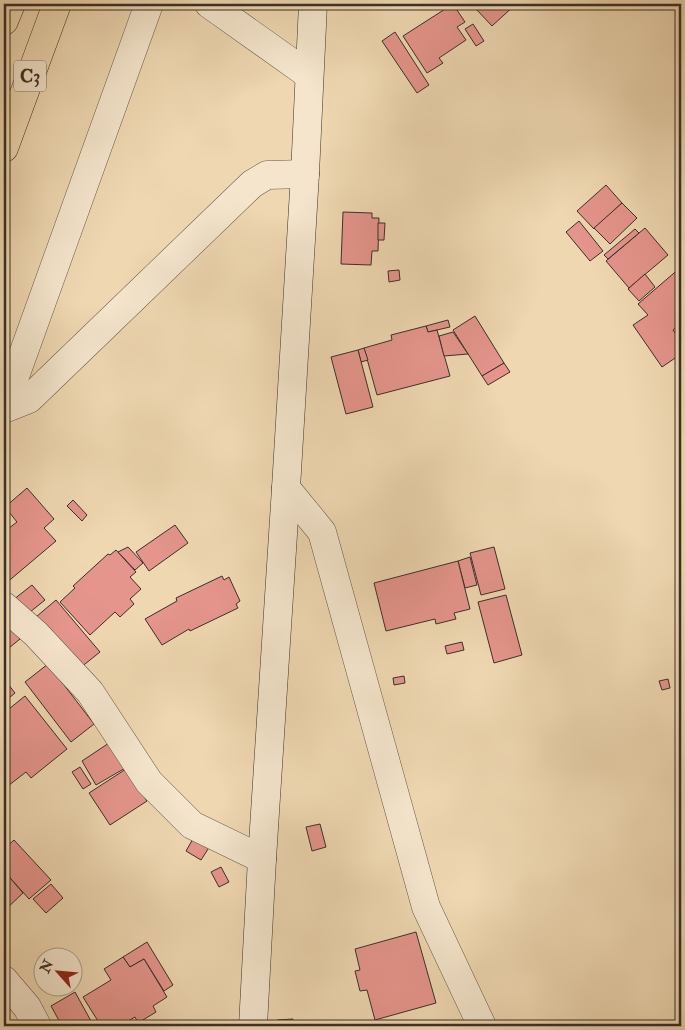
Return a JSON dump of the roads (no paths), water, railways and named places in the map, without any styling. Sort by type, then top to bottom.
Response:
[{"type":"highway","points":[[4,21],[11,4]]},
{"type":"highway","name":"C3","points":[[4,148],[57,4]]},
{"type":"street","points":[[4,408],[149,4]]},
{"type":"street","points":[[209,4],[309,75]]},
{"type":"street","points":[[253,1026],[305,174],[313,4]]},
{"type":"street","points":[[4,408],[29,399],[252,184],[267,175],[305,174]]},
{"type":"street","points":[[286,488],[322,532],[426,907],[482,1026]]},
{"type":"street","points":[[4,606],[36,634],[90,692],[149,782],[192,825],[262,859]]},
{"type":"street","points":[[4,980],[27,1008],[37,1026]]}]
